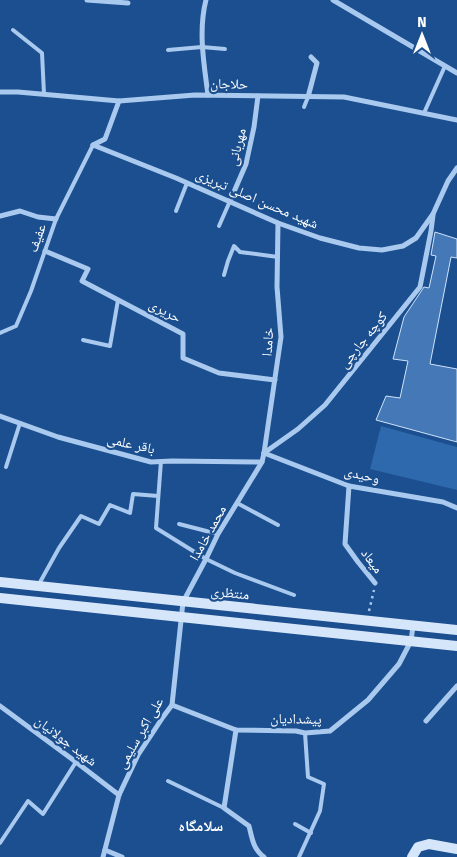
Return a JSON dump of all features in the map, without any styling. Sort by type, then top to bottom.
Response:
[{"type":"main road","name":"منتظری","points":[[0,582],[457,630]]},
{"type":"main road","name":"منتظری","points":[[0,598],[457,646]]},
{"type":"main road","points":[[412,857],[418,847],[429,844],[457,848]]},
{"type":"street","points":[[87,0],[128,3]]},
{"type":"street","points":[[206,0],[202,47],[208,95]]},
{"type":"street","points":[[333,0],[457,73]]},
{"type":"street","points":[[308,97],[317,63],[311,58]]},
{"type":"street","name":"حلاجان","points":[[0,92],[44,94],[119,102],[196,95],[344,97],[457,120]]},
{"type":"street","name":"مهربانی","points":[[230,202],[246,164],[258,96]]},
{"type":"street","points":[[93,145],[105,139],[119,102]]},
{"type":"street","name":"شهید محسن اصلی تبریزی","points":[[93,145],[187,183],[278,223],[320,238],[359,248],[382,250],[403,246],[416,238],[433,214]]},
{"type":"street","points":[[433,214],[448,180],[457,168]]},
{"type":"street","points":[[0,216],[20,211],[38,217],[56,219]]},
{"type":"street","name":"کوچه جارچی","points":[[264,453],[298,429],[325,405],[420,287],[433,214]]},
{"type":"street","name":"خامدا","points":[[262,462],[281,336],[278,288],[278,223]]},
{"type":"street","name":"حریری","points":[[45,251],[88,269],[82,281],[183,334],[183,358],[219,373],[275,380]]},
{"type":"street","name":"باقر علمی","points":[[0,416],[68,440],[152,462],[262,462]]},
{"type":"street","name":"وحیدی","points":[[264,453],[349,486],[443,502],[457,508]]},
{"type":"street","name":"محمد خامدا","points":[[181,617],[183,602],[218,534],[262,462]]},
{"type":"street","name":"میعاد","points":[[349,486],[346,544],[375,584]]},
{"type":"street","name":"علی اکبر سلیمی","points":[[103,857],[119,795],[138,755],[172,705],[181,617]]},
{"type":"street","name":"پیشدادیان","points":[[172,705],[236,730],[296,731],[305,733],[330,731],[368,700],[399,664],[410,641],[413,626]]},
{"type":"street","points":[[426,721],[457,686]]},
{"type":"street","name":"شهید جولانیان","points":[[0,706],[119,795]]},
{"type":"street","points":[[236,730],[224,808],[249,826],[258,852],[264,857]]},
{"type":"street","points":[[105,850],[122,857]]},
{"type":"lane","points":[[13,30],[42,54],[44,94]]},
{"type":"lane","points":[[168,50],[202,47],[225,49]]},
{"type":"lane","points":[[424,114],[446,66]]},
{"type":"lane","points":[[304,107],[308,97]]},
{"type":"lane","name":"عفیف","points":[[0,333],[16,326],[31,291],[56,219],[93,145]]},
{"type":"lane","points":[[176,210],[187,183]]},
{"type":"lane","points":[[220,226],[230,202]]},
{"type":"lane","points":[[224,275],[234,246],[240,252],[278,257]]},
{"type":"lane","points":[[83,340],[110,346],[118,300]]},
{"type":"lane","points":[[6,467],[20,423]]},
{"type":"lane","points":[[161,462],[156,528],[235,573],[294,595]]},
{"type":"lane","points":[[38,586],[59,548],[81,516],[99,524],[110,506],[130,513],[133,494],[158,496]]},
{"type":"lane","points":[[237,503],[278,525]]},
{"type":"lane","points":[[179,524],[218,534]]},
{"type":"lane","points":[[299,857],[320,810],[324,784],[308,776],[305,733]]},
{"type":"lane","points":[[0,843],[28,801],[43,814],[76,762]]},
{"type":"lane","points":[[168,781],[224,808]]},
{"type":"lane","points":[[295,824],[311,833]]},
{"type":"path","name":"میعاد","points":[[368,621],[375,584]]},
{"type":"shaded area","points":[[381,426],[457,447],[457,490],[370,469]]},
{"type":"building","points":[[435,232],[457,239],[457,258],[451,257],[430,364],[457,369],[457,442],[376,420],[386,396],[400,398],[408,361],[393,359],[404,317],[424,287],[429,288],[436,256],[431,255]]},
{"type":"district","name":"سلامگاه","points":[[201,826]]}]
